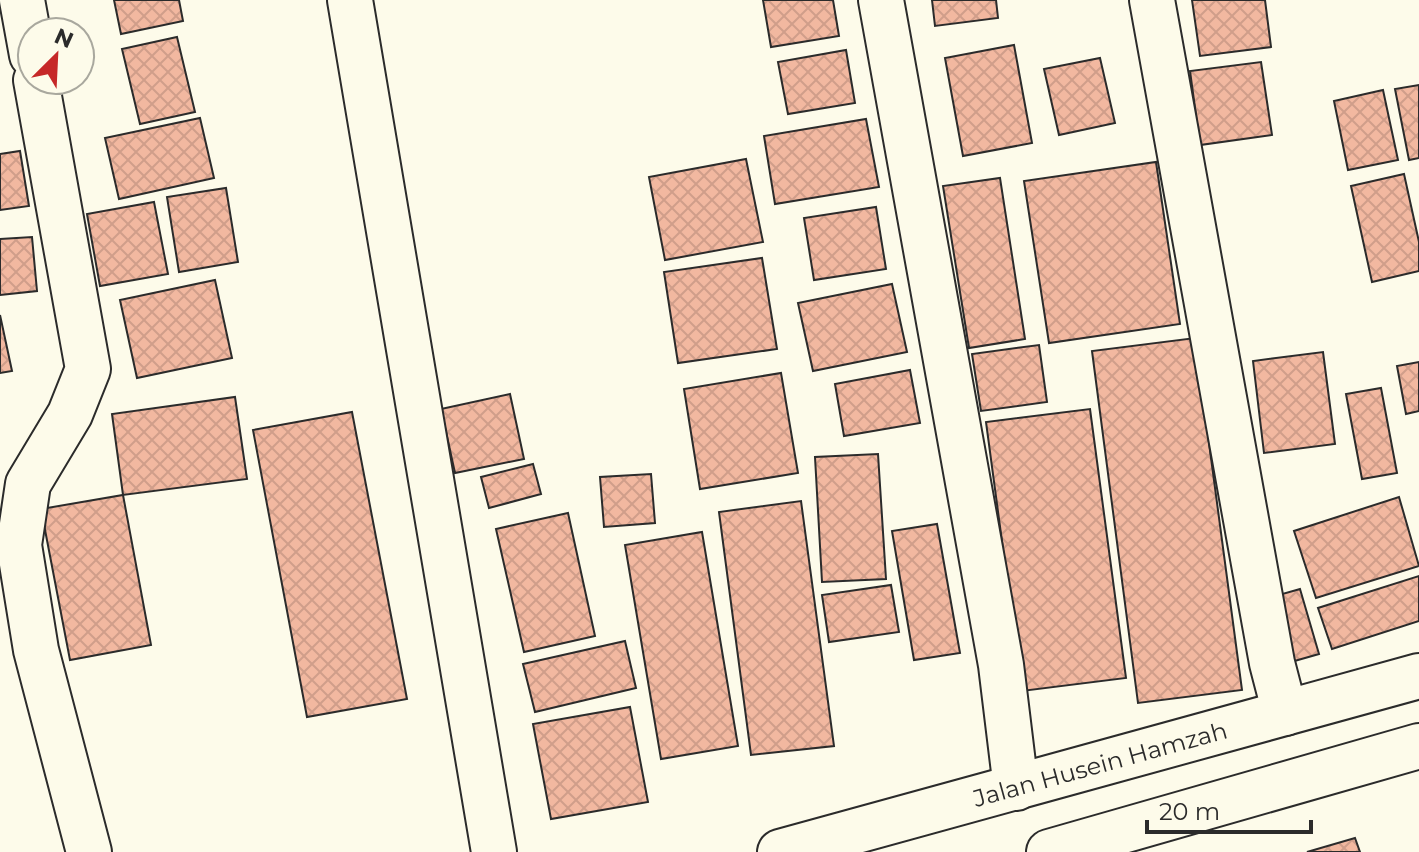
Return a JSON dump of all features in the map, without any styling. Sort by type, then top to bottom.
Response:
[{"type":"street","points":[[350,0],[494,852]]},
{"type":"street","points":[[881,0],[1001,665],[1016,788]]},
{"type":"street","points":[[1152,0],[1272,663],[1285,713]]},
{"type":"street","points":[[39,96],[88,369],[70,414],[28,484],[19,545],[36,650],[89,852]]},
{"type":"street","name":"Jalan Husein Hamzah","points":[[780,852],[1419,676]]},
{"type":"street","points":[[1049,852],[1419,746]]},
{"type":"building","points":[[114,0],[179,0],[183,21],[121,34]]},
{"type":"building","points":[[763,0],[833,0],[839,36],[771,47]]},
{"type":"building","points":[[932,0],[996,0],[998,18],[935,26]]},
{"type":"building","points":[[1192,0],[1265,0],[1271,47],[1200,56]]},
{"type":"building","points":[[177,37],[195,112],[140,124],[122,49]]},
{"type":"building","points":[[1014,45],[1032,143],[963,156],[945,58]]},
{"type":"building","points":[[846,50],[855,103],[788,114],[778,62]]},
{"type":"building","points":[[1100,58],[1115,123],[1059,135],[1044,69]]},
{"type":"building","points":[[1261,62],[1272,135],[1200,145],[1190,71]]},
{"type":"building","points":[[1419,85],[1419,158],[1409,160],[1395,89]]},
{"type":"building","points":[[1383,90],[1398,160],[1348,170],[1334,101]]},
{"type":"building","points":[[200,118],[214,178],[119,199],[105,138]]},
{"type":"building","points":[[866,119],[879,187],[775,204],[764,136]]},
{"type":"building","points":[[20,151],[29,206],[0,210],[0,154]]},
{"type":"building","points":[[746,159],[763,242],[665,260],[649,177]]},
{"type":"building","points":[[1156,162],[1180,324],[1049,343],[1024,181]]},
{"type":"building","points":[[1404,174],[1419,242],[1419,271],[1372,282],[1351,186]]},
{"type":"building","points":[[1000,178],[1025,339],[969,348],[943,186]]},
{"type":"building","points":[[226,188],[238,262],[179,272],[167,197]]},
{"type":"building","points":[[154,202],[168,274],[100,286],[87,214]]},
{"type":"building","points":[[876,207],[886,269],[814,280],[804,218]]},
{"type":"building","points":[[32,237],[37,291],[0,295],[0,239]]},
{"type":"building","points":[[762,258],[777,349],[678,363],[664,272]]},
{"type":"building","points":[[215,280],[232,358],[137,378],[120,300]]},
{"type":"building","points":[[892,284],[907,352],[813,371],[798,303]]},
{"type":"building","points":[[0,315],[12,371],[0,373]]},
{"type":"building","points":[[1195,338],[1242,690],[1138,703],[1092,351]]},
{"type":"building","points":[[1039,345],[1047,402],[981,411],[972,354]]},
{"type":"building","points":[[1323,352],[1335,444],[1264,453],[1253,361]]},
{"type":"building","points":[[1419,362],[1419,411],[1406,414],[1397,366]]},
{"type":"building","points":[[910,370],[920,423],[844,436],[835,384]]},
{"type":"building","points":[[781,373],[798,473],[700,489],[684,389]]},
{"type":"building","points":[[1381,388],[1397,473],[1362,479],[1346,394]]},
{"type":"building","points":[[510,394],[524,459],[455,473],[441,409]]},
{"type":"building","points":[[235,397],[247,479],[123,495],[112,414]]},
{"type":"building","points":[[1090,409],[1126,678],[1022,691],[986,422]]},
{"type":"building","points":[[352,412],[407,699],[307,717],[253,430]]},
{"type":"building","points":[[878,454],[886,579],[822,582],[815,457]]},
{"type":"building","points":[[533,464],[541,494],[489,508],[481,477]]},
{"type":"building","points":[[651,474],[655,523],[604,527],[600,477]]},
{"type":"building","points":[[123,495],[151,645],[70,660],[41,509]]},
{"type":"building","points":[[1399,497],[1419,566],[1316,598],[1294,531]]},
{"type":"building","points":[[801,501],[834,746],[751,755],[719,512]]},
{"type":"building","points":[[568,513],[595,636],[524,652],[496,529]]},
{"type":"building","points":[[937,524],[960,653],[914,660],[892,531]]},
{"type":"building","points":[[702,532],[738,746],[661,759],[625,545]]},
{"type":"building","points":[[1419,576],[1419,621],[1332,649],[1318,608]]},
{"type":"building","points":[[891,585],[899,632],[829,642],[822,595]]},
{"type":"building","points":[[1300,589],[1319,654],[1284,664],[1265,599]]},
{"type":"building","points":[[625,641],[636,688],[535,712],[523,664]]},
{"type":"building","points":[[630,707],[648,802],[551,819],[533,724]]},
{"type":"building","points":[[1355,838],[1360,852],[1307,852]]}]
